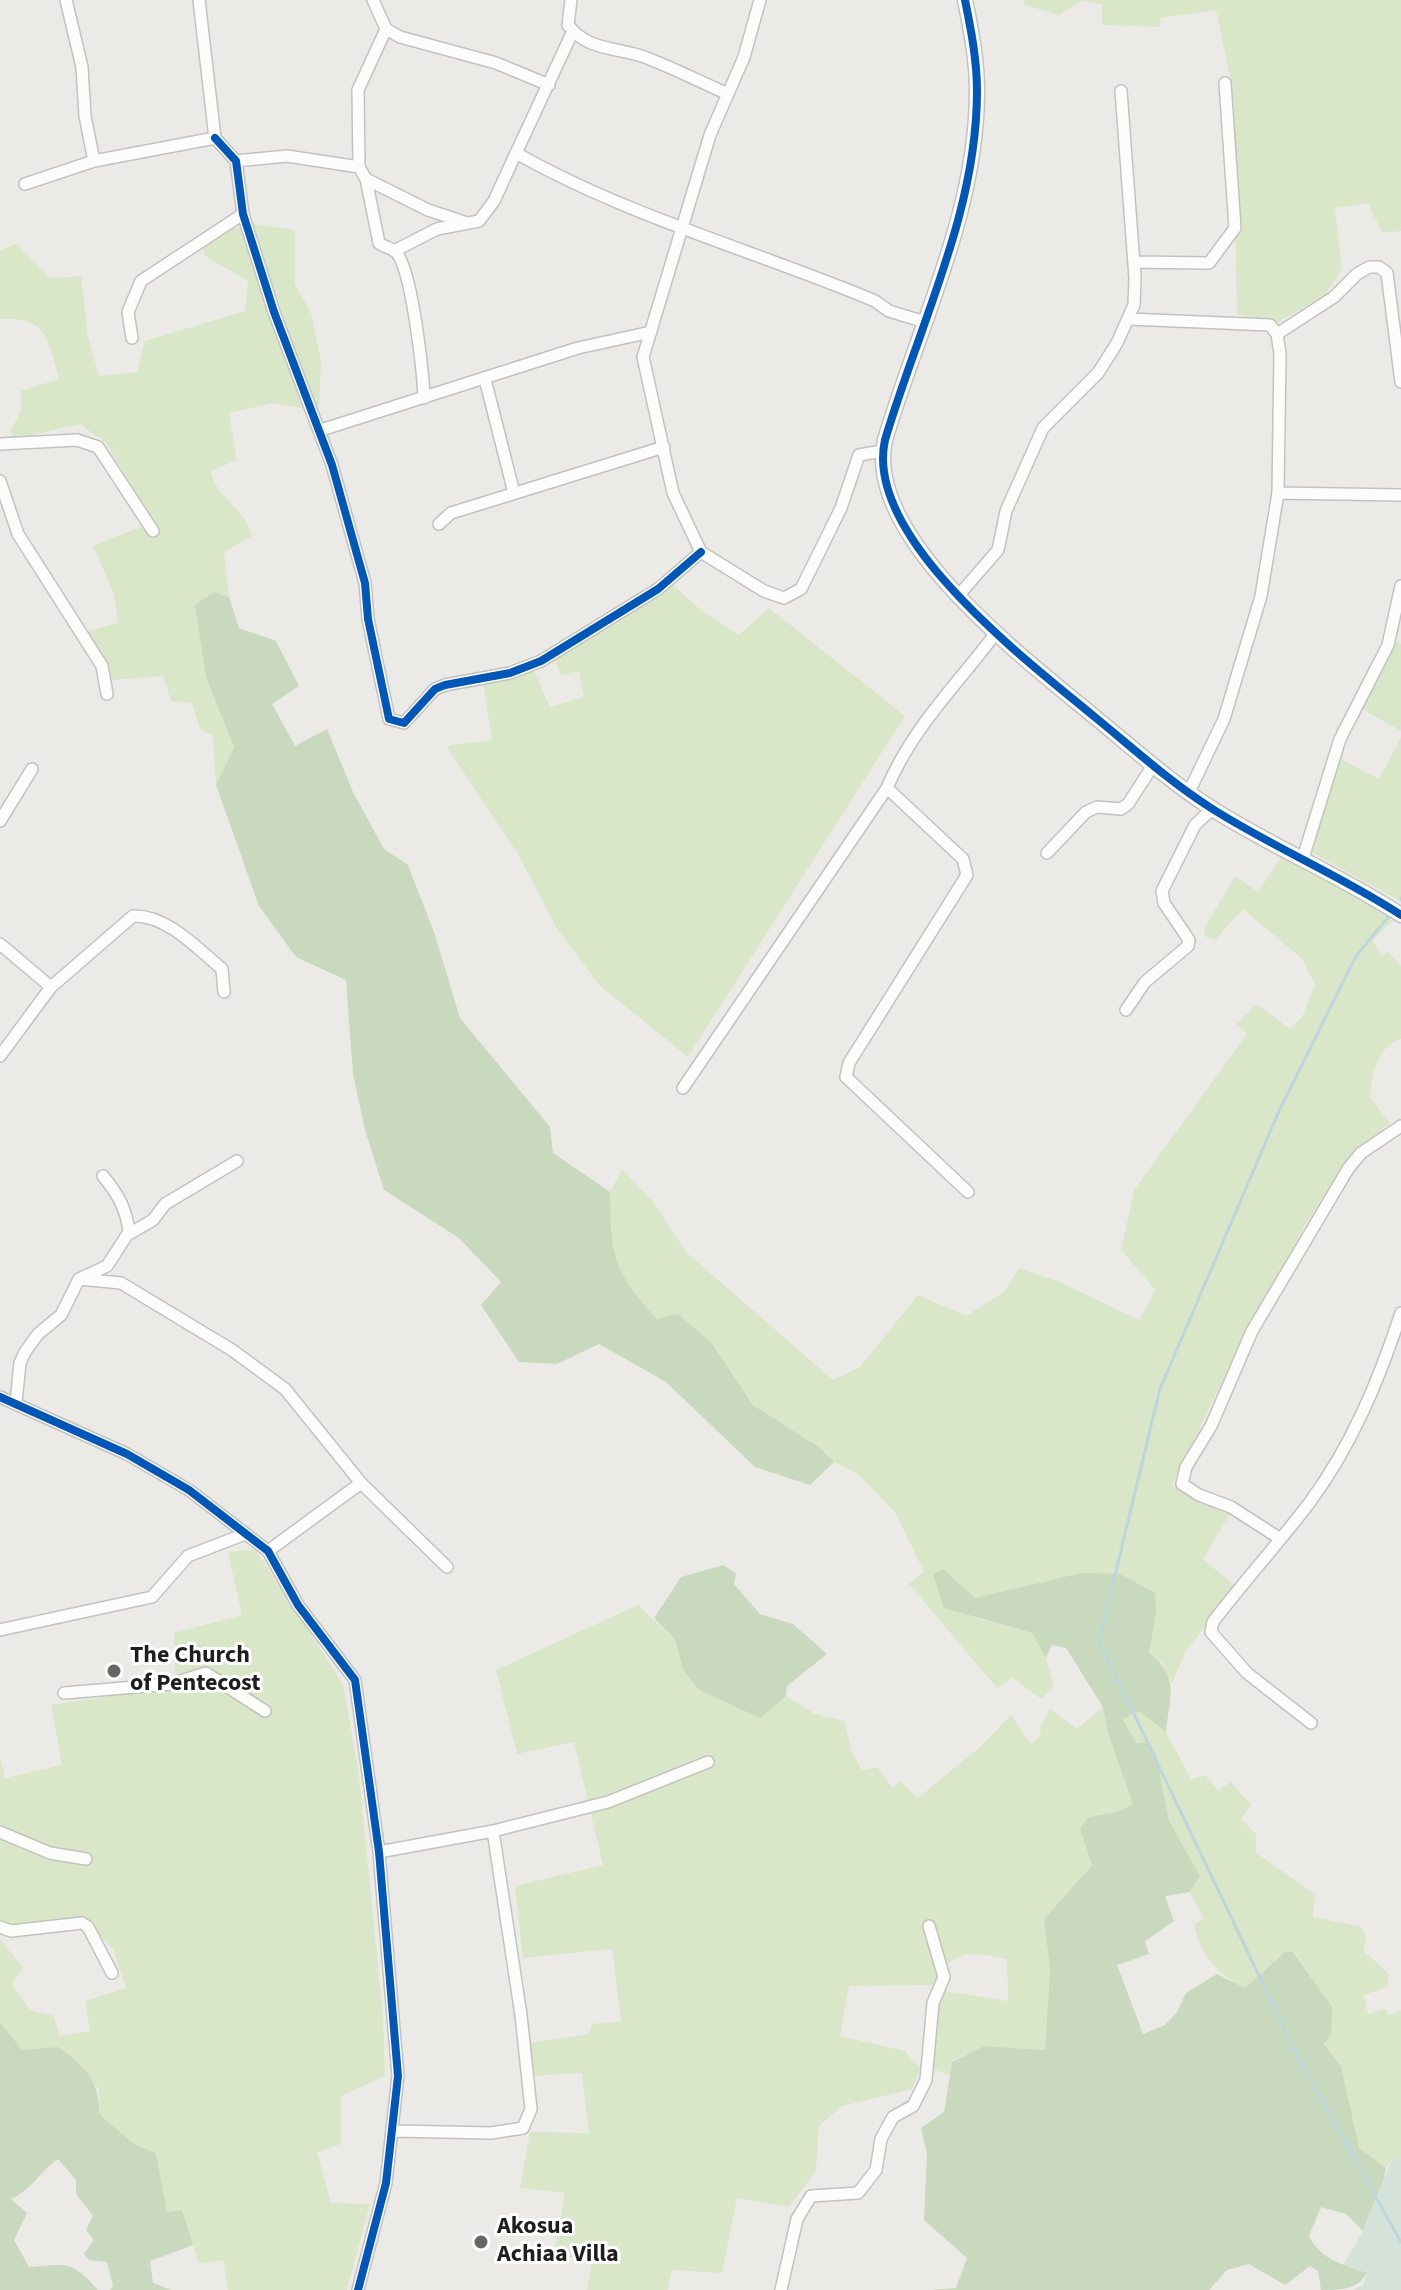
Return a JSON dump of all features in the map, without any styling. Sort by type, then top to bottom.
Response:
[{"type":"street","points":[[66,0],[82,67],[94,161]]},
{"type":"street","points":[[199,0],[215,138],[236,161],[243,214],[274,312],[321,430],[365,583],[385,711],[396,722],[404,723],[414,716],[435,689],[510,673],[541,661],[658,589],[701,552]]},
{"type":"street","points":[[373,0],[386,29],[400,37],[496,63],[549,85]]},
{"type":"street","points":[[571,0],[567,15],[573,31],[607,50],[645,57],[728,94]]},
{"type":"street","points":[[760,0],[728,94],[710,135],[643,357],[645,378],[659,415],[673,493],[701,552],[764,591],[784,598],[793,596],[801,589],[841,508],[859,455],[882,451]]},
{"type":"street","points":[[965,0],[977,90],[973,149],[960,211],[882,451],[889,500],[958,596],[995,634],[1152,767],[1212,809],[1401,915]]},
{"type":"street","points":[[386,29],[358,90],[359,167],[366,179],[379,243],[394,251],[402,265],[422,352],[424,398]]},
{"type":"street","points":[[394,251],[437,229],[479,221],[494,201],[573,31]]},
{"type":"street","points":[[1134,262],[1209,263],[1235,228],[1225,83]]},
{"type":"street","points":[[958,596],[998,550],[1006,511],[1043,428],[1098,373],[1129,319],[1135,292],[1134,262],[1121,91]]},
{"type":"street","points":[[25,184],[94,161],[215,138]]},
{"type":"street","points":[[516,153],[627,207],[828,281],[889,311],[925,322]]},
{"type":"street","points":[[236,161],[287,156],[359,167]]},
{"type":"street","points":[[366,179],[428,210],[465,223]]},
{"type":"street","points":[[132,338],[128,312],[141,281],[243,214]]},
{"type":"street","points":[[1277,334],[1334,297],[1357,274],[1369,267],[1379,267],[1387,273],[1401,382]]},
{"type":"street","points":[[1129,319],[1260,323],[1270,325],[1277,334],[1282,376],[1278,493],[1261,596],[1224,719],[1189,792]]},
{"type":"street","points":[[321,430],[578,348],[651,332]]},
{"type":"street","points":[[485,379],[514,493]]},
{"type":"street","points":[[0,444],[77,440],[98,447],[153,531]]},
{"type":"street","points":[[439,524],[451,513],[664,447]]},
{"type":"street","points":[[0,481],[18,534],[102,666],[107,694]]},
{"type":"street","points":[[1278,493],[1401,495]]},
{"type":"street","points":[[1303,858],[1340,739],[1388,645],[1401,586]]},
{"type":"street","points":[[683,1088],[887,788],[900,757],[922,724],[995,634]]},
{"type":"street","points":[[1047,853],[1086,812],[1097,807],[1121,809],[1128,804],[1152,767]]},
{"type":"street","points":[[0,821],[32,769]]},
{"type":"street","points":[[887,788],[963,859],[967,875],[849,1063],[846,1077],[968,1192]]},
{"type":"street","points":[[1126,1010],[1145,982],[1188,946],[1189,940],[1164,903],[1162,891],[1195,825],[1212,809]]},
{"type":"street","points":[[0,1056],[51,987],[133,916],[151,916],[222,969],[224,992]]},
{"type":"street","points":[[0,944],[51,987]]},
{"type":"street","points":[[1279,1538],[1231,1507],[1199,1495],[1182,1484],[1186,1467],[1211,1426],[1252,1331],[1348,1169],[1361,1153],[1401,1126]]},
{"type":"street","points":[[16,1403],[20,1363],[25,1352],[38,1334],[61,1315],[79,1279],[107,1266],[129,1233],[153,1220],[176,1196],[237,1161]]},
{"type":"street","points":[[103,1176],[117,1193],[128,1217],[129,1233]]},
{"type":"street","points":[[79,1279],[121,1283],[232,1350],[285,1389],[361,1483],[447,1567]]},
{"type":"street","points":[[1311,1723],[1247,1673],[1211,1632],[1213,1622],[1310,1502],[1355,1427],[1377,1383],[1401,1313]]},
{"type":"street","points":[[0,1397],[164,1475],[189,1490],[268,1551],[298,1605],[355,1680],[379,1852],[398,2076],[386,2183],[358,2290]]},
{"type":"street","points":[[268,1551],[361,1483]]},
{"type":"street","points":[[0,1630],[152,1597],[188,1556],[245,1534]]},
{"type":"street","points":[[64,1693],[171,1684],[206,1673],[265,1711]]},
{"type":"street","points":[[379,1852],[493,1831],[608,1802],[708,1762]]},
{"type":"street","points":[[394,2131],[491,2133],[523,2128],[531,2109],[521,2015],[493,1831]]},
{"type":"street","points":[[0,1832],[50,1853],[86,1859]]},
{"type":"street","points":[[0,1927],[11,1931],[82,1923],[88,1927],[112,1973]]},
{"type":"street","points":[[781,2290],[797,2219],[811,2196],[858,2193],[876,2170],[881,2139],[893,2117],[913,2106],[926,2080],[933,2003],[944,1977],[929,1926]]},
{"type":"green space","points":[[1024,0],[1401,0],[1401,231],[1382,233],[1368,203],[1335,208],[1342,269],[1325,295],[1277,323],[1237,314],[1233,91],[1216,10],[1161,18],[1160,27],[1102,25],[1102,4],[1081,1],[1059,15],[1025,5]]},
{"type":"green space","points":[[252,224],[295,230],[295,284],[311,313],[321,361],[319,411],[273,403],[229,413],[237,460],[211,471],[219,489],[244,518],[252,536],[224,552],[229,597],[214,592],[206,677],[234,747],[216,785],[213,736],[200,729],[192,703],[171,701],[163,676],[113,680],[84,632],[118,623],[114,594],[93,546],[153,522],[106,443],[80,424],[14,439],[11,430],[21,411],[21,391],[59,379],[48,342],[37,326],[16,319],[0,319],[0,250],[16,244],[50,278],[81,276],[88,337],[99,376],[137,372],[145,341],[245,311],[248,281],[205,256],[203,247],[226,231]]},
{"type":"green space","points":[[671,583],[702,611],[739,635],[769,608],[905,716],[688,1057],[599,985],[556,927],[518,854],[446,746],[492,740],[483,682],[530,662],[550,707],[584,697],[579,671],[560,675],[554,655]]},
{"type":"green space","points":[[214,592],[229,597],[239,628],[276,641],[299,686],[272,704],[295,746],[327,729],[353,792],[384,849],[408,865],[435,935],[460,1018],[550,1127],[553,1153],[610,1192],[613,1249],[631,1287],[657,1319],[678,1314],[711,1342],[753,1405],[820,1448],[834,1462],[810,1485],[755,1467],[666,1382],[599,1344],[557,1364],[519,1362],[481,1305],[501,1282],[459,1238],[384,1190],[365,1130],[353,1074],[346,980],[296,957],[259,906],[216,785],[234,747],[206,677],[195,605]]},
{"type":"green space","points":[[1394,641],[1401,644],[1401,731],[1360,708]]},
{"type":"green space","points":[[1401,737],[1401,902],[1304,848],[1333,755],[1379,779]]},
{"type":"green space","points":[[1282,855],[1395,919],[1373,940],[1381,956],[1388,952],[1401,966],[1401,1039],[1381,1055],[1371,1089],[1370,1097],[1390,1123],[1355,1150],[1308,1220],[1236,1353],[1172,1485],[1194,1500],[1230,1514],[1203,1559],[1236,1587],[1185,1652],[1172,1684],[1163,1663],[1149,1653],[1156,1615],[1045,1581],[1016,1591],[975,1598],[943,1570],[979,1619],[1032,1633],[1046,1658],[1054,1687],[1041,1699],[1013,1678],[997,1688],[909,1584],[924,1572],[895,1512],[858,1474],[834,1462],[820,1448],[753,1405],[711,1342],[657,1319],[623,1280],[610,1245],[610,1192],[622,1169],[654,1203],[686,1252],[833,1380],[860,1367],[918,1295],[966,1316],[1004,1292],[1019,1268],[1062,1283],[1139,1320],[1155,1290],[1121,1250],[1134,1190],[1247,1034],[1237,1024],[1257,1004],[1290,1029],[1302,1017],[1315,985],[1302,959],[1243,909],[1215,940],[1204,936],[1205,927],[1235,876],[1258,892]]},
{"type":"green space","points":[[255,1549],[343,1684],[359,1774],[383,2018],[385,2076],[341,2096],[341,2144],[317,2152],[331,2203],[370,2204],[347,2290],[228,2290],[223,2260],[199,2264],[182,2210],[167,2212],[156,2153],[134,2144],[100,2115],[99,2089],[58,2047],[22,2051],[0,2022],[0,1939],[23,1968],[12,1984],[30,2010],[54,2016],[60,2036],[90,2031],[85,2001],[126,1988],[113,1949],[82,1917],[13,1926],[0,1922],[0,1756],[5,1778],[62,1765],[51,1705],[176,1686],[174,1633],[242,1615],[228,1552]]},
{"type":"green space","points":[[723,1565],[736,1573],[734,1584],[760,1614],[793,1624],[827,1654],[787,1686],[786,1696],[760,1718],[699,1690],[683,1670],[675,1639],[654,1618],[681,1577]]},
{"type":"green space","points":[[943,1569],[975,1598],[1081,1573],[1120,1574],[1155,1593],[1156,1615],[1149,1653],[1166,1670],[1171,1688],[1166,1732],[1139,1711],[1123,1719],[1136,1743],[1149,1742],[1156,1754],[1169,1821],[1200,1876],[1190,1892],[1165,1896],[1174,1921],[1145,1941],[1149,1954],[1117,1965],[1143,2034],[1165,2025],[1177,2012],[1186,1993],[1217,1974],[1245,1988],[1286,1951],[1293,1952],[1332,2006],[1331,2035],[1324,2044],[1341,2066],[1359,2148],[1386,2168],[1363,2231],[1346,2214],[1321,2207],[1309,2236],[1326,2256],[1367,2272],[1354,2286],[1321,2290],[1318,2271],[1310,2266],[1285,2285],[1249,2264],[1227,2270],[1209,2290],[930,2290],[956,2288],[967,2258],[924,2220],[927,2154],[921,2128],[944,2112],[952,2062],[984,2046],[1045,2050],[1050,1970],[1044,1919],[1092,1865],[1080,1829],[1088,1817],[1118,1812],[1133,1804],[1108,1733],[1103,1707],[1066,1648],[1052,1645],[1046,1658],[1032,1633],[944,1608],[933,1574]]},
{"type":"green space","points":[[638,1605],[675,1639],[683,1670],[759,1718],[786,1696],[815,1714],[845,1721],[851,1751],[862,1770],[877,1767],[893,1788],[900,1781],[918,1798],[981,1746],[1011,1715],[1031,1744],[1039,1738],[1042,1723],[1050,1709],[1077,1729],[1103,1707],[1108,1733],[1133,1804],[1118,1812],[1088,1817],[1080,1829],[1092,1864],[1044,1919],[1050,1970],[1045,2050],[984,2046],[952,2061],[950,2075],[931,2069],[935,2012],[945,1991],[1008,2001],[1007,1959],[971,1954],[963,1956],[947,1965],[932,1985],[849,1986],[840,2036],[905,2051],[920,2068],[912,2089],[842,2106],[819,2126],[816,2171],[789,2207],[737,2198],[722,2273],[672,2270],[668,2290],[587,2290],[592,2261],[554,2255],[565,2193],[520,2188],[530,2132],[589,2133],[582,2073],[532,2076],[530,2043],[589,2034],[592,2024],[621,2021],[612,1949],[523,1958],[515,1886],[603,1865],[574,1742],[517,1754],[496,1670]]},
{"type":"green space","points":[[1139,1711],[1166,1732],[1191,1779],[1205,1775],[1218,1790],[1231,1782],[1251,1805],[1241,1819],[1256,1834],[1256,1853],[1315,1894],[1313,1917],[1360,1926],[1366,1936],[1364,1951],[1389,1974],[1387,1987],[1364,1995],[1368,2014],[1385,2009],[1388,2015],[1401,2011],[1401,2159],[1393,2158],[1386,2168],[1359,2149],[1341,2066],[1324,2043],[1332,2006],[1294,1952],[1286,1951],[1245,1988],[1218,1970],[1205,1954],[1194,1924],[1204,1919],[1190,1892],[1200,1876],[1169,1821],[1156,1754],[1149,1742],[1136,1744],[1123,1718]]},
{"type":"green space","points":[[0,2022],[22,2050],[58,2047],[77,2061],[89,2075],[97,2092],[100,2115],[134,2144],[156,2153],[167,2212],[182,2210],[193,2245],[150,2261],[153,2283],[171,2290],[110,2290],[113,2286],[107,2262],[89,2260],[84,2254],[94,2240],[86,2230],[93,2216],[76,2194],[76,2180],[58,2159],[11,2199],[27,2213],[14,2240],[29,2267],[68,2266],[81,2273],[98,2290],[0,2290]]},
{"type":"shaded area","points":[[1393,2157],[1401,2159],[1401,2290],[1353,2290],[1363,2284],[1367,2273],[1343,2265],[1363,2231]]},
{"type":"waterway","points":[[1390,915],[1356,956],[1279,1111],[1160,1389],[1099,1641],[1298,2057],[1401,2242]]},
{"type":"cycle path","points":[[965,0],[976,68],[974,136],[957,225],[885,440],[885,478],[899,517],[924,556],[957,595],[994,631],[1166,776],[1234,822],[1401,915]]},
{"type":"cycle path","points":[[215,138],[236,161],[243,214],[274,312],[332,465],[365,583],[368,619],[389,719],[404,723],[435,689],[445,685],[510,673],[541,661],[658,589],[701,552]]},
{"type":"cycle path","points":[[0,1397],[127,1454],[189,1490],[268,1551],[298,1605],[355,1680],[379,1852],[398,2076],[386,2183],[358,2290]]},
{"type":"place","name":"The Church of Pentecost","points":[[114,1671]]},
{"type":"place","name":"Akosua Achiaa Villa","points":[[481,2242]]}]
